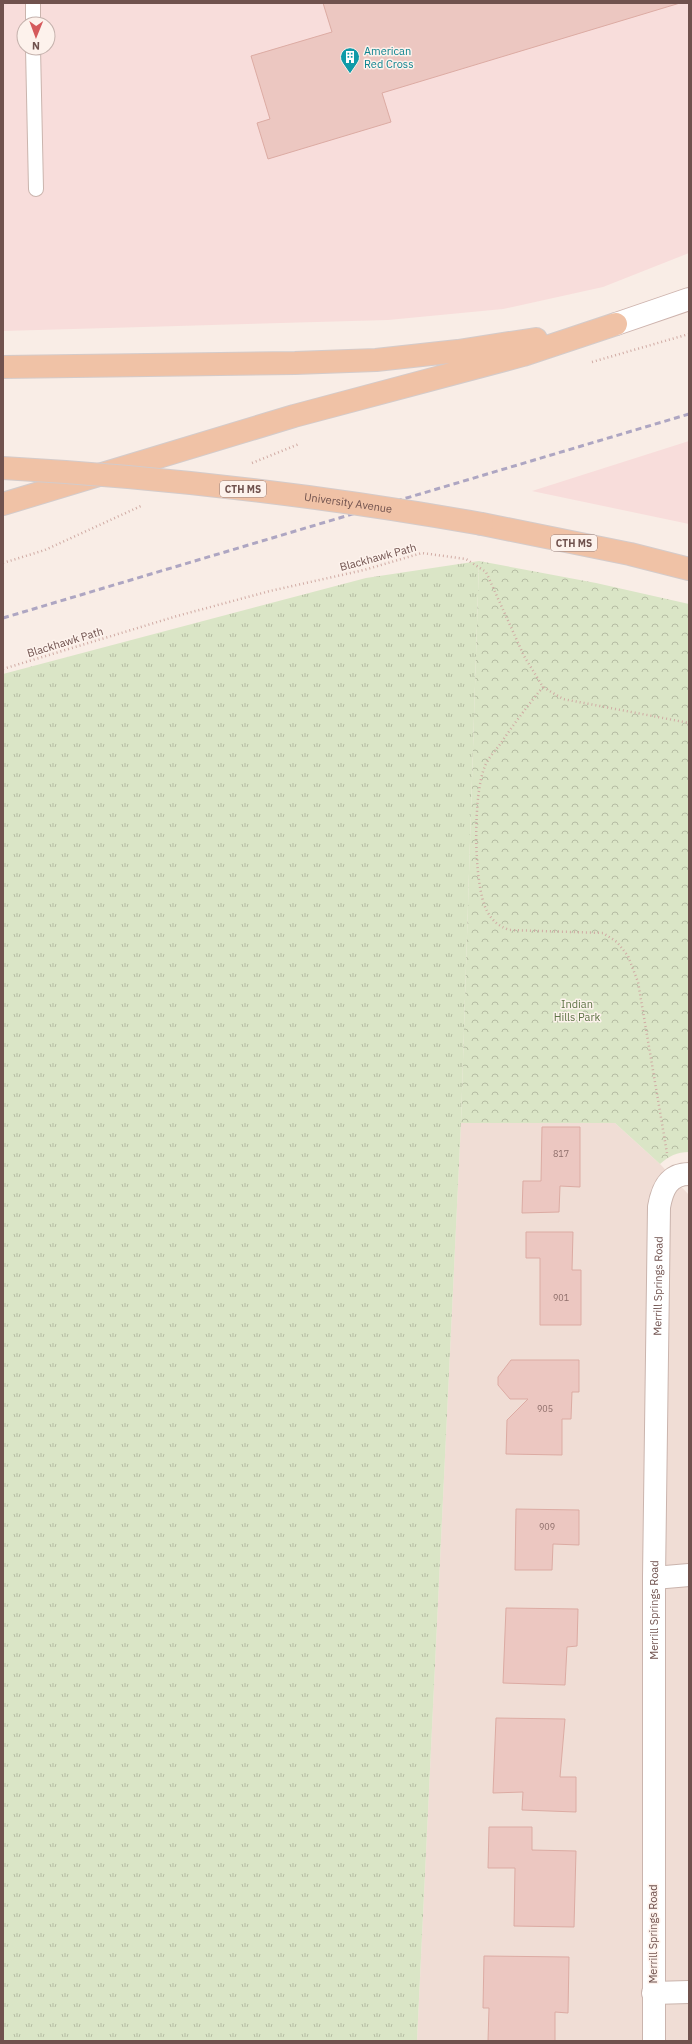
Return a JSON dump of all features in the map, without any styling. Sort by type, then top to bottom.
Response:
[{"type":"main road","points":[[3,366],[295,363],[399,358],[503,345],[616,324]]},
{"type":"main road","points":[[3,504],[294,416],[524,355],[616,324]]},
{"type":"main road","name":"University Avenue","points":[[3,468],[130,477],[328,499],[509,529],[689,569]]},
{"type":"street","points":[[616,324],[689,299]]},
{"type":"street","name":"Merrill Springs Road","points":[[654,2041],[654,1578],[658,1207],[662,1191],[677,1178]]},
{"type":"street","points":[[654,1578],[689,1575]]},
{"type":"street","points":[[653,1993],[689,1992]]},
{"type":"lane","points":[[32,16],[33,3]]},
{"type":"lane","points":[[33,56],[36,189]]},
{"type":"path","points":[[591,362],[689,334]]},
{"type":"path","points":[[246,465],[305,442]]},
{"type":"path","points":[[3,563],[45,550],[142,506]]},
{"type":"path","name":"Blackhawk Path","points":[[3,669],[177,616],[270,591],[364,570],[422,553],[466,559],[486,572],[524,656],[543,687],[563,699],[689,724]]},
{"type":"path","points":[[543,687],[526,707],[485,765],[481,779],[478,809],[477,836],[479,887],[486,911],[496,924],[509,930],[603,933],[616,942],[628,956],[638,982],[667,1158],[677,1178]]},
{"type":"shaded area","points":[[3,3],[689,3],[689,253],[603,287],[503,309],[388,320],[3,331]]},
{"type":"shaded area","points":[[689,441],[689,524],[532,491]]},
{"type":"shaded area","points":[[461,1123],[615,1123],[660,1164],[689,1195],[689,2041],[417,2041]]},
{"type":"green space","points":[[479,561],[461,1123],[417,2041],[3,2041],[3,674],[366,578]]},
{"type":"green space","name":"Indian Hills Park","points":[[479,561],[596,583],[689,604],[689,1152],[673,1155],[660,1164],[615,1123],[461,1123]]},
{"type":"building","name":"American Red Cross","points":[[323,3],[680,3],[382,93],[391,122],[268,159],[257,123],[270,119],[251,56],[332,32]]},
{"type":"building","points":[[542,1127],[580,1127],[580,1187],[560,1186],[559,1212],[522,1213],[523,1181],[541,1181]]},
{"type":"building","points":[[526,1232],[573,1232],[572,1270],[581,1270],[581,1325],[540,1325],[540,1258],[526,1258]]},
{"type":"building","points":[[511,1360],[579,1360],[579,1392],[572,1392],[571,1419],[562,1419],[562,1455],[506,1454],[507,1420],[528,1399],[510,1399],[498,1385],[498,1377]]},
{"type":"building","points":[[516,1509],[579,1510],[579,1545],[553,1544],[552,1570],[515,1570]]},
{"type":"building","points":[[506,1608],[578,1609],[577,1646],[567,1647],[565,1685],[503,1683]]},
{"type":"building","points":[[496,1718],[565,1719],[560,1777],[576,1777],[576,1812],[522,1810],[523,1792],[493,1793]]},
{"type":"building","points":[[489,1827],[532,1827],[532,1850],[576,1851],[574,1927],[514,1926],[515,1868],[488,1868]]},
{"type":"building","points":[[484,1956],[569,1957],[568,2013],[555,2012],[555,2041],[488,2041],[489,2008],[483,2008]]},
{"type":"railway","points":[[3,618],[689,414]]},
{"type":"place","name":"American Red Cross","points":[[350,74]]}]
